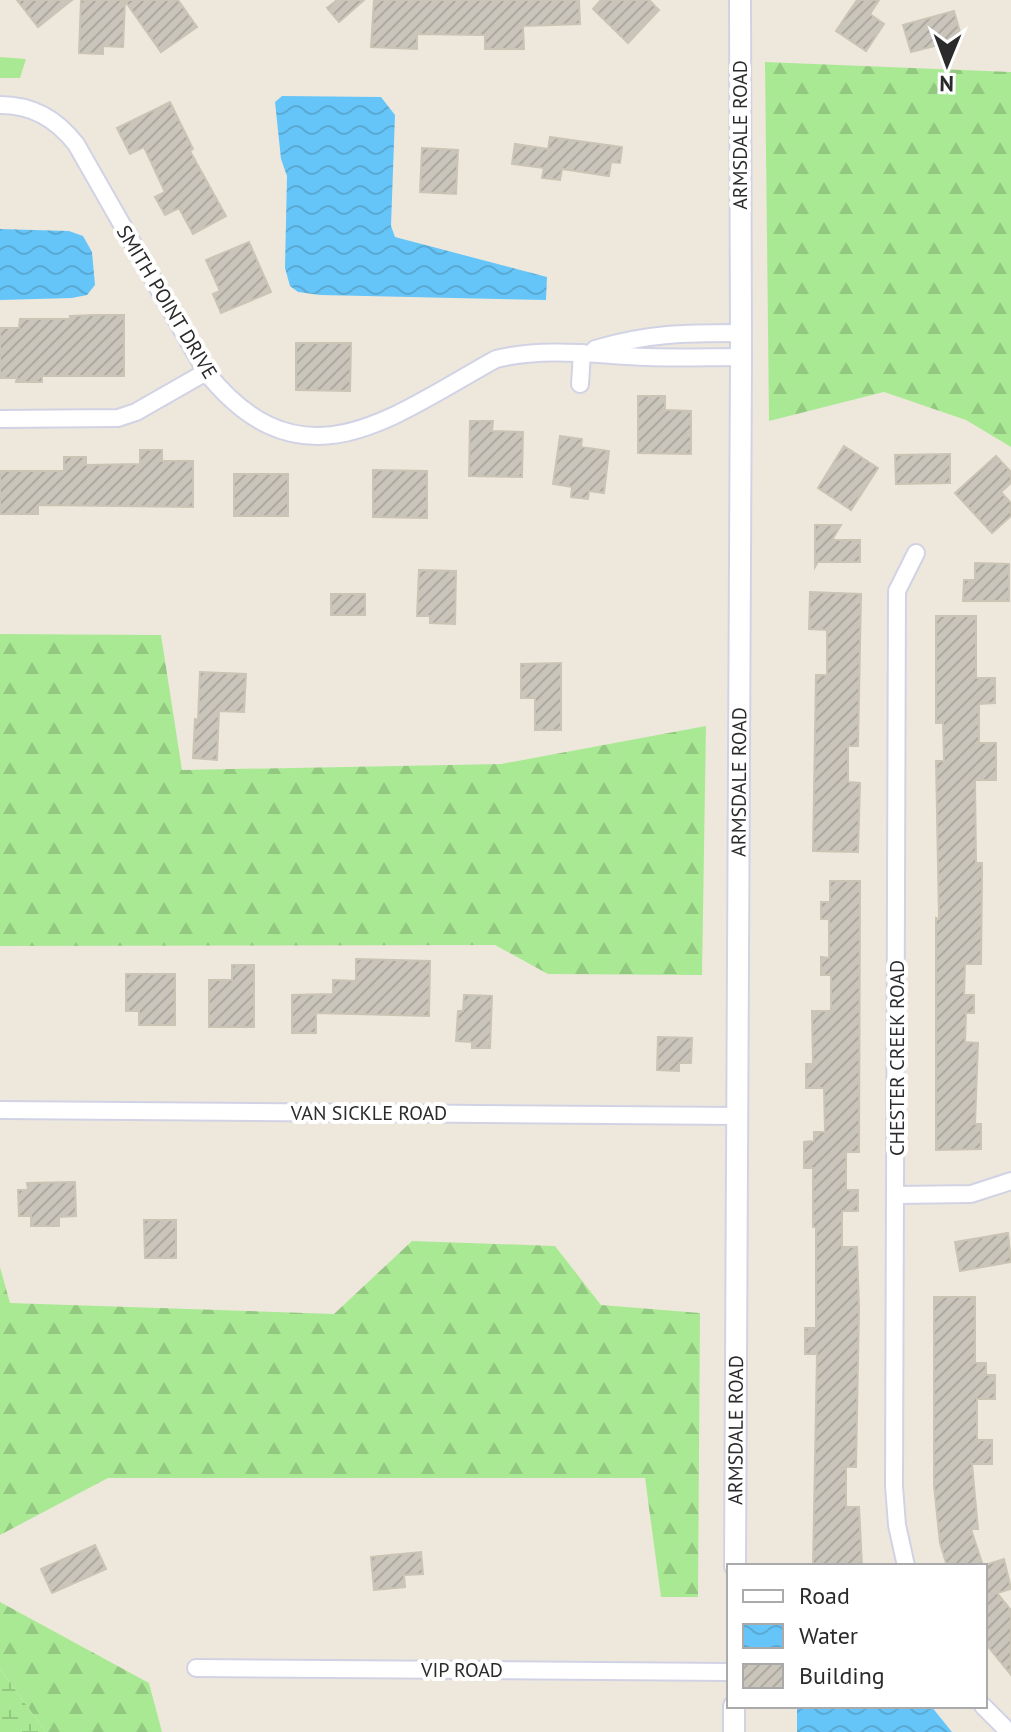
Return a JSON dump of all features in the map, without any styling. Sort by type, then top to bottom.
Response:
[{"type":"street","name":"ARMSDALE ROAD","points":[[735,1564],[740,0]]},
{"type":"street","name":"SMITH POINT DRIVE","points":[[0,105],[38,111],[62,127],[76,144],[206,372],[227,398],[271,426],[315,436],[339,435],[381,423],[496,359],[516,354],[741,357]]},
{"type":"street","points":[[580,384],[582,353],[633,338],[665,333],[741,333]]},
{"type":"street","points":[[0,419],[118,418],[136,412],[206,372]]},
{"type":"street","name":"CHESTER CREEK ROAD","points":[[906,1564],[897,1525],[894,1486],[897,591],[916,553]]},
{"type":"street","name":"VAN SICKLE ROAD","points":[[0,1110],[738,1116]]},
{"type":"street","points":[[897,1195],[971,1194],[1011,1181]]},
{"type":"street","name":"VIP ROAD","points":[[196,1668],[727,1672]]},
{"type":"street","points":[[734,1708],[734,1732]]},
{"type":"street","points":[[985,1708],[1009,1732]]},
{"type":"green space","points":[[0,57],[26,59],[20,78],[0,78]]},
{"type":"green space","points":[[765,62],[1011,72],[1011,447],[966,420],[884,392],[769,421]]},
{"type":"green space","points":[[0,634],[161,635],[182,770],[501,764],[706,726],[702,975],[548,974],[495,945],[0,946]]},
{"type":"green space","points":[[412,1241],[555,1246],[601,1305],[700,1313],[698,1597],[661,1597],[645,1478],[108,1478],[0,1535],[0,1267],[10,1303],[334,1314]]},
{"type":"green space","points":[[0,1602],[149,1683],[162,1732],[46,1732],[0,1669]]},
{"type":"green space","points":[[0,1669],[46,1732],[0,1732]]},
{"type":"water","points":[[282,96],[381,97],[395,115],[391,226],[395,237],[547,277],[546,300],[320,295],[298,292],[290,286],[285,268],[287,176],[281,159],[275,102]]},
{"type":"water","points":[[0,229],[69,231],[83,236],[92,252],[95,285],[87,295],[72,298],[0,300]]},
{"type":"water","points":[[797,1708],[933,1708],[952,1732],[797,1732]]},
{"type":"building","points":[[17,0],[72,0],[38,27]]},
{"type":"building","points":[[81,0],[178,0],[197,27],[161,52],[125,1],[123,47],[103,46],[103,54],[79,53]]},
{"type":"building","points":[[337,0],[364,0],[339,22],[327,8]]},
{"type":"building","points":[[374,0],[579,0],[580,24],[523,26],[524,49],[485,49],[485,35],[417,34],[417,49],[371,47]]},
{"type":"building","points":[[601,0],[649,0],[659,10],[628,43],[593,9]]},
{"type":"building","points":[[857,0],[879,0],[870,14],[884,24],[866,51],[836,31]]},
{"type":"building","points":[[954,11],[962,39],[911,52],[903,25]]},
{"type":"building","points":[[170,102],[193,149],[190,151],[226,216],[193,234],[179,208],[165,215],[155,197],[165,192],[144,147],[130,154],[117,128]]},
{"type":"building","points":[[550,137],[622,147],[620,163],[611,162],[609,176],[562,169],[560,180],[542,178],[544,168],[512,164],[515,144],[548,149]]},
{"type":"building","points":[[422,148],[458,150],[456,194],[420,192]]},
{"type":"building","points":[[249,242],[271,292],[221,313],[213,294],[220,291],[206,260]]},
{"type":"building","points":[[124,315],[124,376],[42,376],[42,382],[16,382],[17,378],[0,378],[0,328],[19,328],[20,319]]},
{"type":"building","points":[[296,343],[351,343],[350,391],[296,390]]},
{"type":"building","points":[[638,396],[665,396],[665,410],[691,411],[691,454],[638,453]]},
{"type":"building","points":[[470,421],[493,421],[492,431],[523,432],[522,477],[469,476]]},
{"type":"building","points":[[560,436],[582,439],[581,447],[609,451],[604,493],[589,491],[588,499],[571,497],[572,487],[553,484]]},
{"type":"building","points":[[844,446],[878,468],[851,510],[818,488]]},
{"type":"building","points":[[140,450],[162,450],[162,461],[193,461],[193,507],[38,505],[38,514],[0,514],[0,471],[64,471],[64,457],[86,457],[86,465],[140,464]]},
{"type":"building","points":[[950,454],[950,483],[896,484],[895,455]]},
{"type":"building","points":[[996,456],[1011,472],[1011,483],[1001,492],[1011,503],[1011,516],[992,533],[955,493]]},
{"type":"building","points":[[373,470],[427,471],[427,518],[373,517]]},
{"type":"building","points":[[234,474],[288,474],[288,516],[234,516]]},
{"type":"building","points":[[815,525],[841,525],[832,540],[860,540],[860,562],[818,562],[815,567]]},
{"type":"building","points":[[975,563],[1009,564],[1009,601],[963,601],[964,580],[975,580]]},
{"type":"building","points":[[419,570],[456,571],[455,624],[430,623],[430,616],[417,616]]},
{"type":"building","points":[[810,592],[861,594],[858,746],[848,746],[848,782],[860,783],[858,852],[813,851],[816,675],[827,675],[827,630],[809,629]]},
{"type":"building","points":[[331,594],[365,594],[365,615],[331,615]]},
{"type":"building","points":[[936,616],[976,616],[976,678],[995,678],[995,703],[979,704],[979,743],[996,743],[996,780],[975,780],[976,863],[982,863],[981,964],[965,964],[964,995],[974,995],[974,1013],[966,1013],[965,1042],[978,1043],[975,1124],[981,1124],[981,1149],[936,1150],[936,918],[939,919],[936,761],[944,761],[943,723],[936,723]]},
{"type":"building","points":[[561,663],[561,730],[535,730],[535,698],[521,698],[521,664]]},
{"type":"building","points":[[200,672],[246,674],[244,712],[219,711],[217,760],[193,758]]},
{"type":"building","points":[[830,881],[860,881],[859,1152],[846,1152],[846,1190],[858,1190],[858,1211],[842,1211],[842,1247],[857,1247],[856,1467],[846,1467],[846,1507],[859,1507],[862,1564],[813,1564],[817,1354],[805,1354],[805,1328],[816,1328],[816,1227],[813,1227],[813,1168],[804,1168],[804,1142],[814,1141],[814,1132],[825,1132],[824,1088],[806,1088],[806,1064],[813,1064],[812,1011],[831,1011],[831,975],[821,975],[821,957],[829,958],[829,919],[821,919],[821,902],[830,902]]},
{"type":"building","points":[[356,959],[430,961],[429,1016],[316,1013],[316,1033],[292,1033],[292,995],[333,994],[333,980],[356,981]]},
{"type":"building","points":[[232,965],[254,965],[254,1027],[209,1027],[209,980],[232,980]]},
{"type":"building","points":[[126,974],[175,974],[175,1025],[139,1025],[139,1011],[126,1011]]},
{"type":"building","points":[[464,995],[492,996],[490,1048],[472,1048],[472,1042],[456,1041],[458,1011],[463,1011]]},
{"type":"building","points":[[658,1037],[692,1038],[691,1063],[679,1063],[679,1071],[657,1070]]},
{"type":"building","points":[[75,1182],[76,1216],[59,1217],[59,1226],[31,1226],[31,1216],[19,1216],[18,1190],[28,1190],[27,1183]]},
{"type":"building","points":[[144,1220],[176,1220],[176,1258],[145,1258]]},
{"type":"building","points":[[1008,1233],[1011,1262],[960,1271],[955,1242]]},
{"type":"building","points":[[934,1297],[975,1297],[975,1363],[986,1363],[986,1375],[995,1375],[995,1399],[977,1399],[977,1440],[992,1440],[992,1464],[972,1464],[978,1529],[971,1529],[982,1564],[946,1564],[940,1543],[934,1486]]},
{"type":"building","points":[[95,1545],[106,1569],[52,1593],[41,1569]]},
{"type":"building","points":[[421,1552],[423,1574],[404,1575],[405,1587],[374,1590],[371,1557]]},
{"type":"building","points":[[1004,1559],[1011,1589],[997,1593],[1011,1610],[1011,1675],[987,1645],[987,1564]]}]
